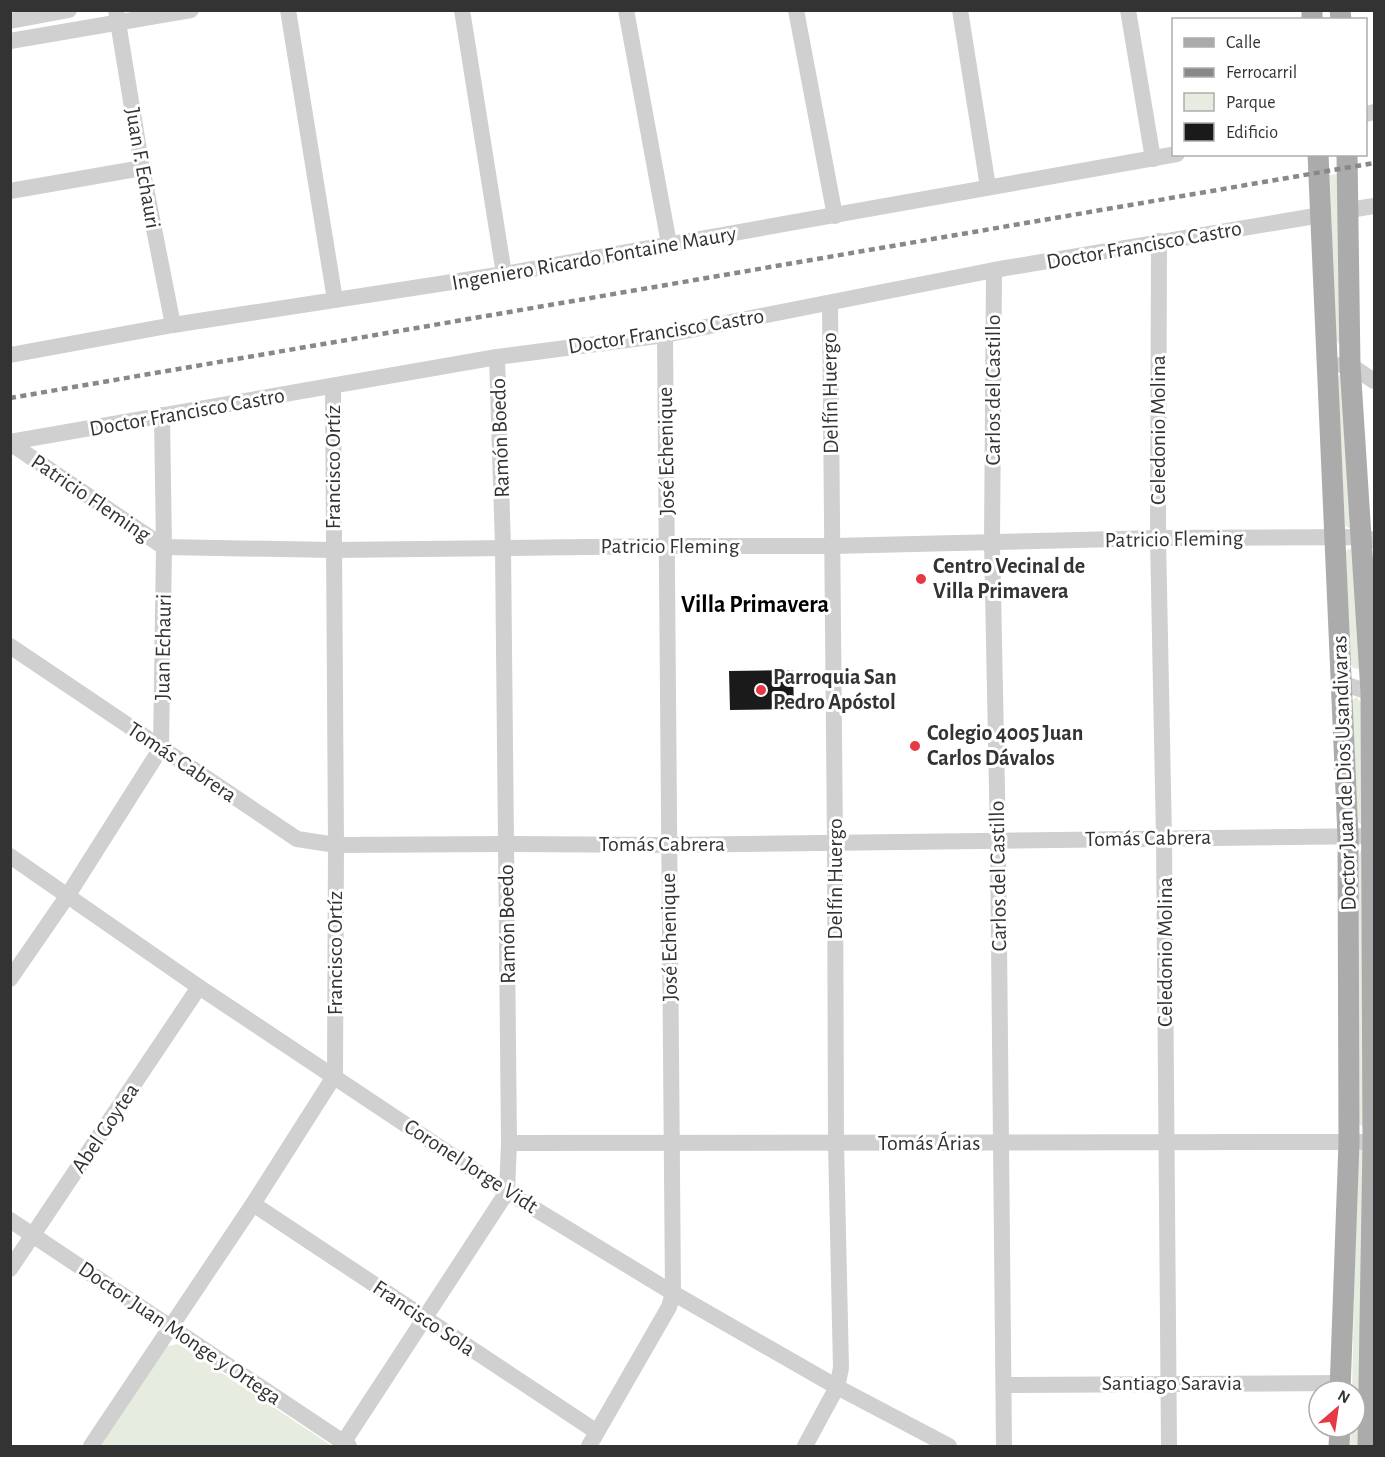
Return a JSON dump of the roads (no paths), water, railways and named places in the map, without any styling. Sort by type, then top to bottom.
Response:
[{"type":"main road","name":"Doctor Juan de Dios Usandivaras","points":[[1318,156],[1348,836],[1349,1143],[1340,1379]]},
{"type":"main road","name":"Doctor Juan de Dios Usandivaras","points":[[1347,156],[1350,365],[1368,539],[1373,693],[1374,1142],[1368,1446]]},
{"type":"street","points":[[10,21],[69,10]]},
{"type":"street","points":[[10,41],[117,17],[191,10]]},
{"type":"street","points":[[288,10],[335,300]]},
{"type":"street","points":[[462,10],[504,274]]},
{"type":"street","points":[[626,10],[669,244]]},
{"type":"street","points":[[796,10],[835,216]]},
{"type":"street","points":[[960,10],[988,187]]},
{"type":"street","points":[[1128,10],[1153,159]]},
{"type":"street","name":"Juan F. Echauri","points":[[117,17],[142,168],[173,325]]},
{"type":"street","name":"Ingeniero Ricardo Fontaine Maury","points":[[10,355],[173,325],[504,274],[1172,155]]},
{"type":"street","points":[[10,191],[142,168]]},
{"type":"street","points":[[1349,210],[1374,206]]},
{"type":"street","name":"Doctor Francisco Castro","points":[[10,443],[497,357],[665,334],[994,270],[1321,215]]},
{"type":"street","name":"Celedonio Molina","points":[[1159,241],[1158,538],[1164,838],[1169,1446]]},
{"type":"street","name":"Carlos del Castillo","points":[[994,270],[992,542],[998,840],[1004,1446]]},
{"type":"street","name":"Delfín Huergo","points":[[804,1446],[837,1387],[841,1368],[836,1143],[836,842],[830,303]]},
{"type":"street","name":"José Echenique","points":[[593,1439],[669,1306],[673,1293],[665,334]]},
{"type":"street","name":"Ramón Boedo","points":[[497,357],[503,547],[509,1143],[507,1192]]},
{"type":"street","points":[[1328,365],[1350,365],[1374,381]]},
{"type":"street","name":"Francisco Ortíz","points":[[333,387],[336,845],[334,1075]]},
{"type":"street","name":"Juan Echauri","points":[[161,748],[164,547],[162,415]]},
{"type":"street","name":"Patricio Fleming","points":[[10,443],[164,547],[333,550],[832,546],[1158,538],[1368,539]]},
{"type":"street","name":"Tomás Cabrera","points":[[10,646],[297,839],[336,845],[668,845],[1373,836]]},
{"type":"street","points":[[1342,683],[1373,693]]},
{"type":"street","points":[[10,979],[68,895],[161,748]]},
{"type":"street","name":"Coronel Jorge Vidt","points":[[10,856],[200,987],[507,1192],[673,1293],[837,1387],[949,1446]]},
{"type":"street","name":"Abel Goytea","points":[[10,1269],[200,987]]},
{"type":"street","points":[[91,1446],[253,1204],[334,1075]]},
{"type":"street","name":"Tomás Árias","points":[[509,1143],[1374,1142]]},
{"type":"street","points":[[346,1445],[424,1318],[507,1192]]},
{"type":"street","name":"Francisco Sola","points":[[253,1204],[424,1318],[593,1439]]},
{"type":"street","name":"Doctor Juan Monge y Ortega","points":[[10,1220],[346,1445]]},
{"type":"street","name":"Santiago Saravia","points":[[1004,1385],[1168,1383],[1307,1386]]},
{"type":"railway","points":[[10,398],[1374,163]]},
{"type":"place","name":"Centro Vecinal de Villa Primavera","points":[[921,579]]},
{"type":"place","name":"Parroquia San Pedro Apóstol","points":[[761,690]]},
{"type":"place","name":"Colegio 4005 Juan Carlos Dávalos","points":[[915,746]]},
{"type":"district","name":"Villa Primavera","points":[[755,605]]}]
